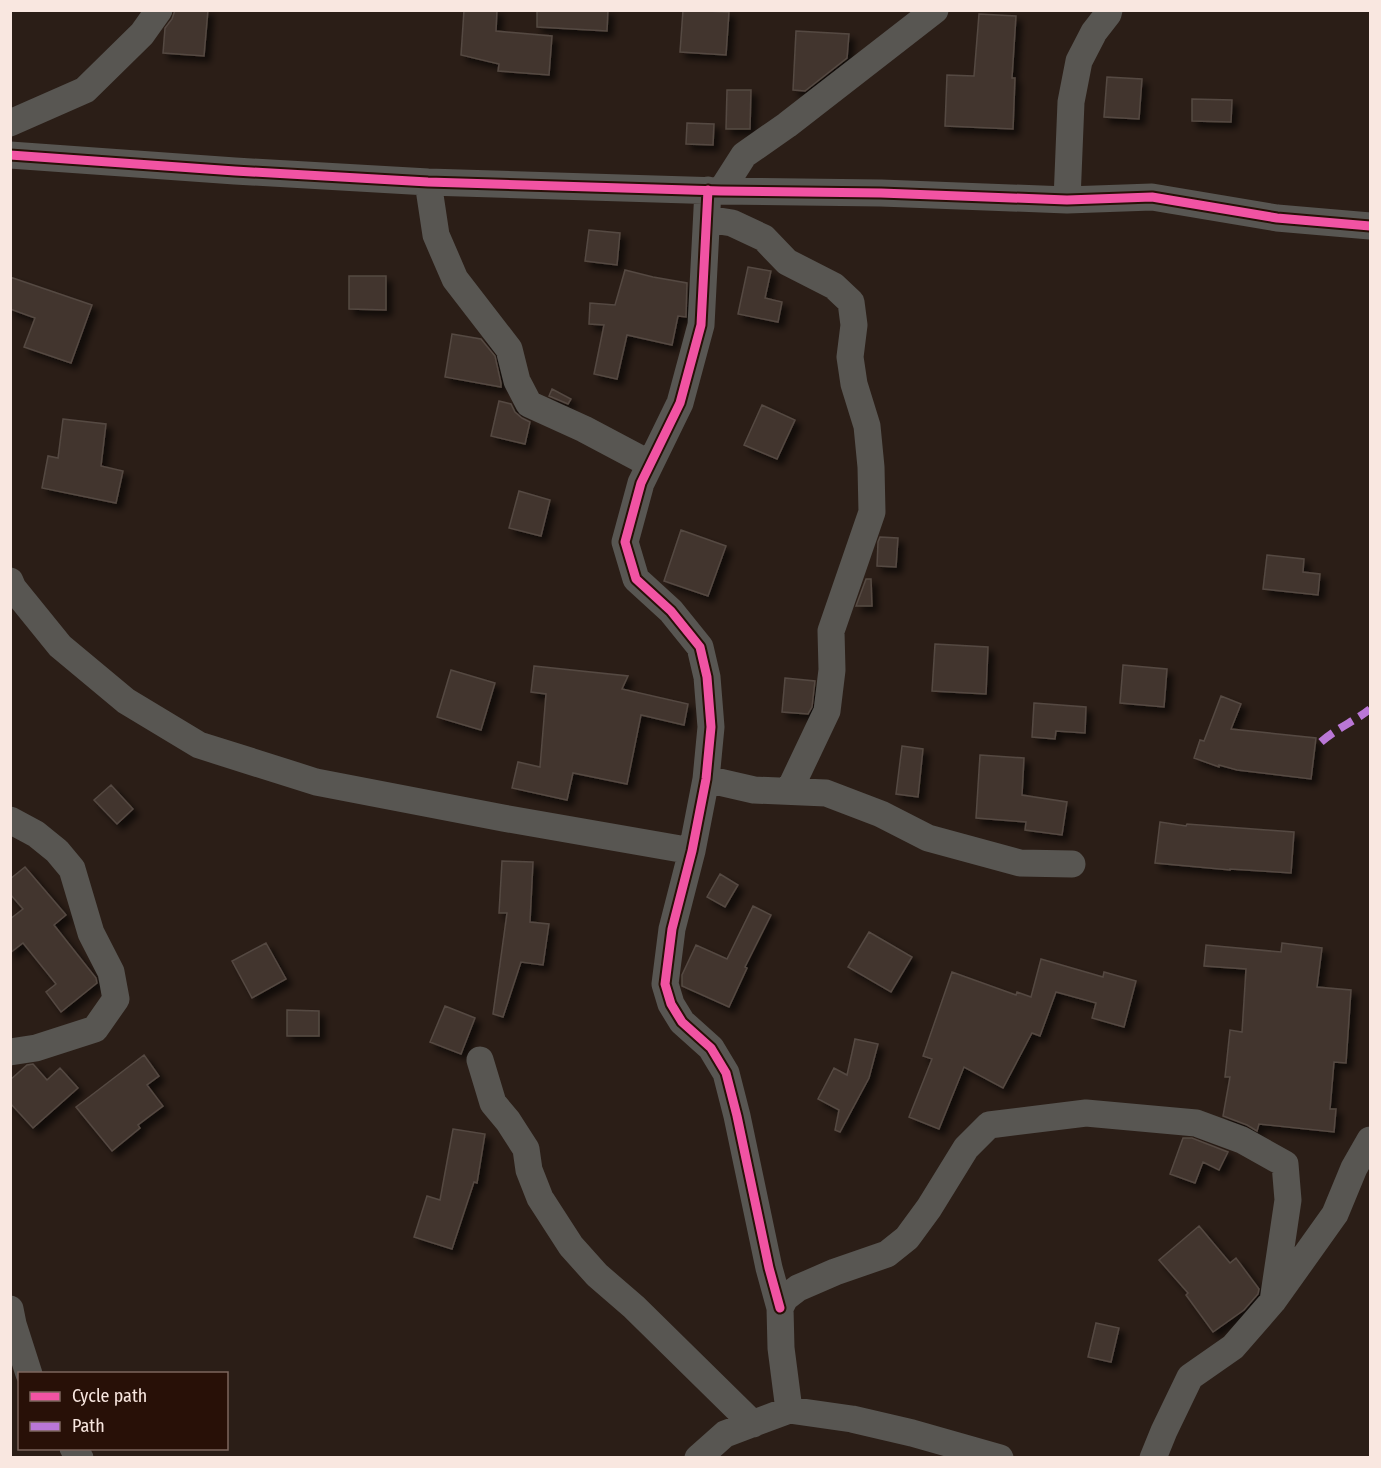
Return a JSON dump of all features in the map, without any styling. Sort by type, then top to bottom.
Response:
[{"type":"street","points":[[10,123],[85,90],[142,34],[159,10]]},
{"type":"street","points":[[789,1410],[781,1348],[780,1308],[726,1073],[711,1048],[682,1022],[671,1004],[665,984],[672,929],[692,850],[706,779],[711,727],[707,677],[700,647],[671,611],[636,579],[625,542],[641,483],[680,403],[701,326],[707,219],[715,190],[744,154],[787,125],[935,10]]},
{"type":"street","points":[[1067,200],[1071,102],[1079,61],[1109,10]]},
{"type":"street","points":[[10,155],[223,171],[428,182],[1067,200],[1152,197],[1276,218],[1371,226]]},
{"type":"street","points":[[428,182],[436,236],[455,279],[509,349],[517,381],[529,404],[584,429],[650,464]]},
{"type":"street","points":[[707,219],[732,223],[764,238],[787,262],[834,285],[851,302],[854,325],[850,357],[854,384],[867,426],[872,467],[872,512],[831,631],[832,670],[827,711],[789,791]]},
{"type":"street","points":[[10,581],[13,588],[60,646],[126,701],[199,745],[316,782],[503,818],[692,850]]},
{"type":"street","points":[[706,779],[754,790],[826,793],[881,814],[928,838],[1020,863],[1072,864]]},
{"type":"street","points":[[10,820],[36,834],[57,851],[72,869],[91,933],[111,972],[116,999],[95,1029],[36,1048],[10,1052]]},
{"type":"street","points":[[480,1060],[493,1103],[526,1149],[529,1170],[540,1198],[571,1246],[597,1275],[753,1424]]},
{"type":"street","points":[[780,1308],[785,1298],[798,1288],[887,1254],[908,1238],[966,1148],[989,1125],[1086,1113],[1196,1123],[1242,1140],[1285,1164],[1288,1200],[1273,1301]]},
{"type":"street","points":[[1154,1458],[1164,1431],[1190,1377],[1233,1347],[1273,1301],[1335,1214],[1354,1168],[1371,1140]]},
{"type":"street","points":[[10,1309],[28,1372]]},
{"type":"street","points":[[698,1458],[725,1434],[789,1410],[852,1419],[1000,1458]]},
{"type":"building","points":[[175,10],[208,10],[204,56],[163,53],[165,28]]},
{"type":"building","points":[[464,10],[497,10],[496,31],[552,36],[549,75],[498,71],[499,64],[461,55]]},
{"type":"building","points":[[537,10],[608,10],[607,31],[537,27]]},
{"type":"building","points":[[683,10],[729,12],[726,55],[680,52]]},
{"type":"building","points":[[979,14],[1016,16],[1012,78],[1015,78],[1013,129],[945,126],[947,75],[974,76]]},
{"type":"building","points":[[796,31],[849,34],[847,58],[805,91],[793,90]]},
{"type":"building","points":[[1107,77],[1142,79],[1139,119],[1104,117]]},
{"type":"building","points":[[727,90],[751,90],[750,129],[726,129]]},
{"type":"building","points":[[1192,99],[1232,100],[1231,122],[1192,121]]},
{"type":"building","points":[[687,123],[714,124],[713,145],[686,144]]},
{"type":"building","points":[[589,230],[620,233],[617,265],[585,261]]},
{"type":"building","points":[[748,267],[771,271],[765,298],[782,302],[778,322],[738,314]]},
{"type":"building","points":[[625,270],[687,283],[686,317],[678,316],[672,345],[627,335],[617,379],[594,374],[604,325],[589,324],[590,303],[615,305]]},
{"type":"building","points":[[349,276],[386,276],[386,310],[349,309]]},
{"type":"building","points":[[10,277],[92,305],[71,363],[24,347],[35,318],[10,309]]},
{"type":"building","points":[[452,334],[481,339],[495,356],[501,387],[445,377]]},
{"type":"building","points":[[552,389],[571,399],[568,404],[549,396]]},
{"type":"building","points":[[499,401],[511,404],[515,412],[530,422],[525,444],[491,436]]},
{"type":"building","points":[[762,405],[795,420],[777,459],[744,445]]},
{"type":"building","points":[[63,419],[106,424],[101,466],[123,471],[116,503],[42,488],[48,456],[58,458]]},
{"type":"building","points":[[519,491],[550,500],[541,536],[509,528]]},
{"type":"building","points":[[681,530],[726,546],[708,596],[664,581]]},
{"type":"building","points":[[880,537],[898,538],[896,567],[877,566]]},
{"type":"building","points":[[1267,555],[1304,559],[1303,572],[1320,574],[1318,595],[1263,589]]},
{"type":"building","points":[[866,579],[871,579],[872,606],[856,606]]},
{"type":"building","points":[[935,644],[988,647],[986,694],[932,691]]},
{"type":"building","points":[[1123,665],[1167,669],[1164,707],[1120,703]]},
{"type":"building","points":[[534,666],[628,676],[622,689],[688,704],[684,725],[641,715],[627,784],[573,773],[567,800],[512,788],[518,762],[540,767],[546,694],[531,692]]},
{"type":"building","points":[[451,670],[495,683],[481,730],[437,717]]},
{"type":"building","points":[[785,678],[815,681],[812,707],[808,714],[782,712]]},
{"type":"building","points":[[1221,696],[1241,704],[1231,729],[1316,738],[1311,779],[1237,770],[1219,765],[1219,767],[1194,758],[1200,740],[1204,741]]},
{"type":"building","points":[[1034,703],[1086,707],[1085,733],[1056,731],[1055,739],[1032,737]]},
{"type":"building","points":[[902,746],[923,749],[918,797],[896,794]]},
{"type":"building","points":[[980,755],[1024,758],[1022,795],[1067,802],[1062,835],[1025,830],[1026,822],[976,818]]},
{"type":"building","points":[[111,785],[133,809],[117,824],[94,800]]},
{"type":"building","points":[[1160,822],[1186,826],[1187,824],[1294,832],[1291,873],[1155,863]]},
{"type":"building","points":[[502,861],[533,862],[530,922],[549,924],[543,965],[521,962],[503,1017],[493,1014],[507,913],[499,913]]},
{"type":"building","points":[[25,867],[66,915],[54,925],[96,978],[97,983],[61,1012],[46,992],[56,984],[23,943],[10,953],[10,919],[23,909],[10,894],[10,879]]},
{"type":"building","points":[[720,874],[738,885],[725,907],[707,897]]},
{"type":"building","points":[[753,906],[771,915],[745,967],[747,968],[729,1007],[682,986],[682,975],[696,945],[727,959]]},
{"type":"building","points":[[869,932],[912,957],[891,992],[848,967]]},
{"type":"building","points":[[266,943],[286,979],[252,998],[232,961]]},
{"type":"building","points":[[1282,943],[1322,948],[1317,987],[1351,990],[1346,1063],[1334,1062],[1330,1109],[1336,1109],[1334,1132],[1259,1124],[1257,1131],[1223,1116],[1230,1077],[1225,1077],[1230,1030],[1242,1032],[1246,969],[1204,966],[1206,945],[1281,952]]},
{"type":"building","points":[[1041,959],[1103,977],[1104,972],[1136,981],[1124,1027],[1092,1018],[1096,1003],[1056,992],[1040,1036],[1032,1033],[1003,1088],[964,1067],[939,1129],[909,1117],[932,1059],[923,1056],[952,972],[1016,995],[1017,992],[1031,997]]},
{"type":"building","points":[[445,1006],[475,1018],[461,1054],[430,1042]]},
{"type":"building","points":[[287,1010],[319,1011],[319,1036],[287,1036]]},
{"type":"building","points":[[855,1039],[878,1044],[869,1078],[840,1132],[835,1130],[839,1110],[818,1099],[834,1068],[847,1075]]},
{"type":"building","points":[[144,1055],[159,1076],[147,1085],[163,1106],[138,1125],[140,1128],[112,1151],[76,1107]]},
{"type":"building","points":[[33,1064],[47,1080],[60,1068],[78,1088],[33,1128],[10,1103],[10,1080],[27,1065]]},
{"type":"building","points":[[453,1129],[485,1134],[477,1183],[474,1182],[452,1249],[414,1237],[427,1196],[440,1200]]},
{"type":"building","points":[[1183,1138],[1192,1138],[1228,1152],[1219,1170],[1203,1162],[1195,1183],[1170,1174]]},
{"type":"building","points":[[1199,1226],[1230,1263],[1236,1258],[1259,1289],[1258,1294],[1244,1310],[1213,1332],[1186,1295],[1188,1293],[1159,1260]]},
{"type":"building","points":[[1096,1323],[1119,1328],[1111,1362],[1088,1357]]},
{"type":"marked path","points":[[1321,742],[1370,709]]},
{"type":"cycle path","points":[[10,155],[428,182],[1067,200],[1152,197],[1277,218],[1370,226]]},
{"type":"cycle path","points":[[708,190],[701,325],[680,403],[641,483],[625,542],[636,579],[671,611],[700,647],[707,677],[711,727],[706,779],[692,851],[672,929],[665,984],[671,1004],[682,1022],[711,1048],[726,1073],[780,1308]]}]
